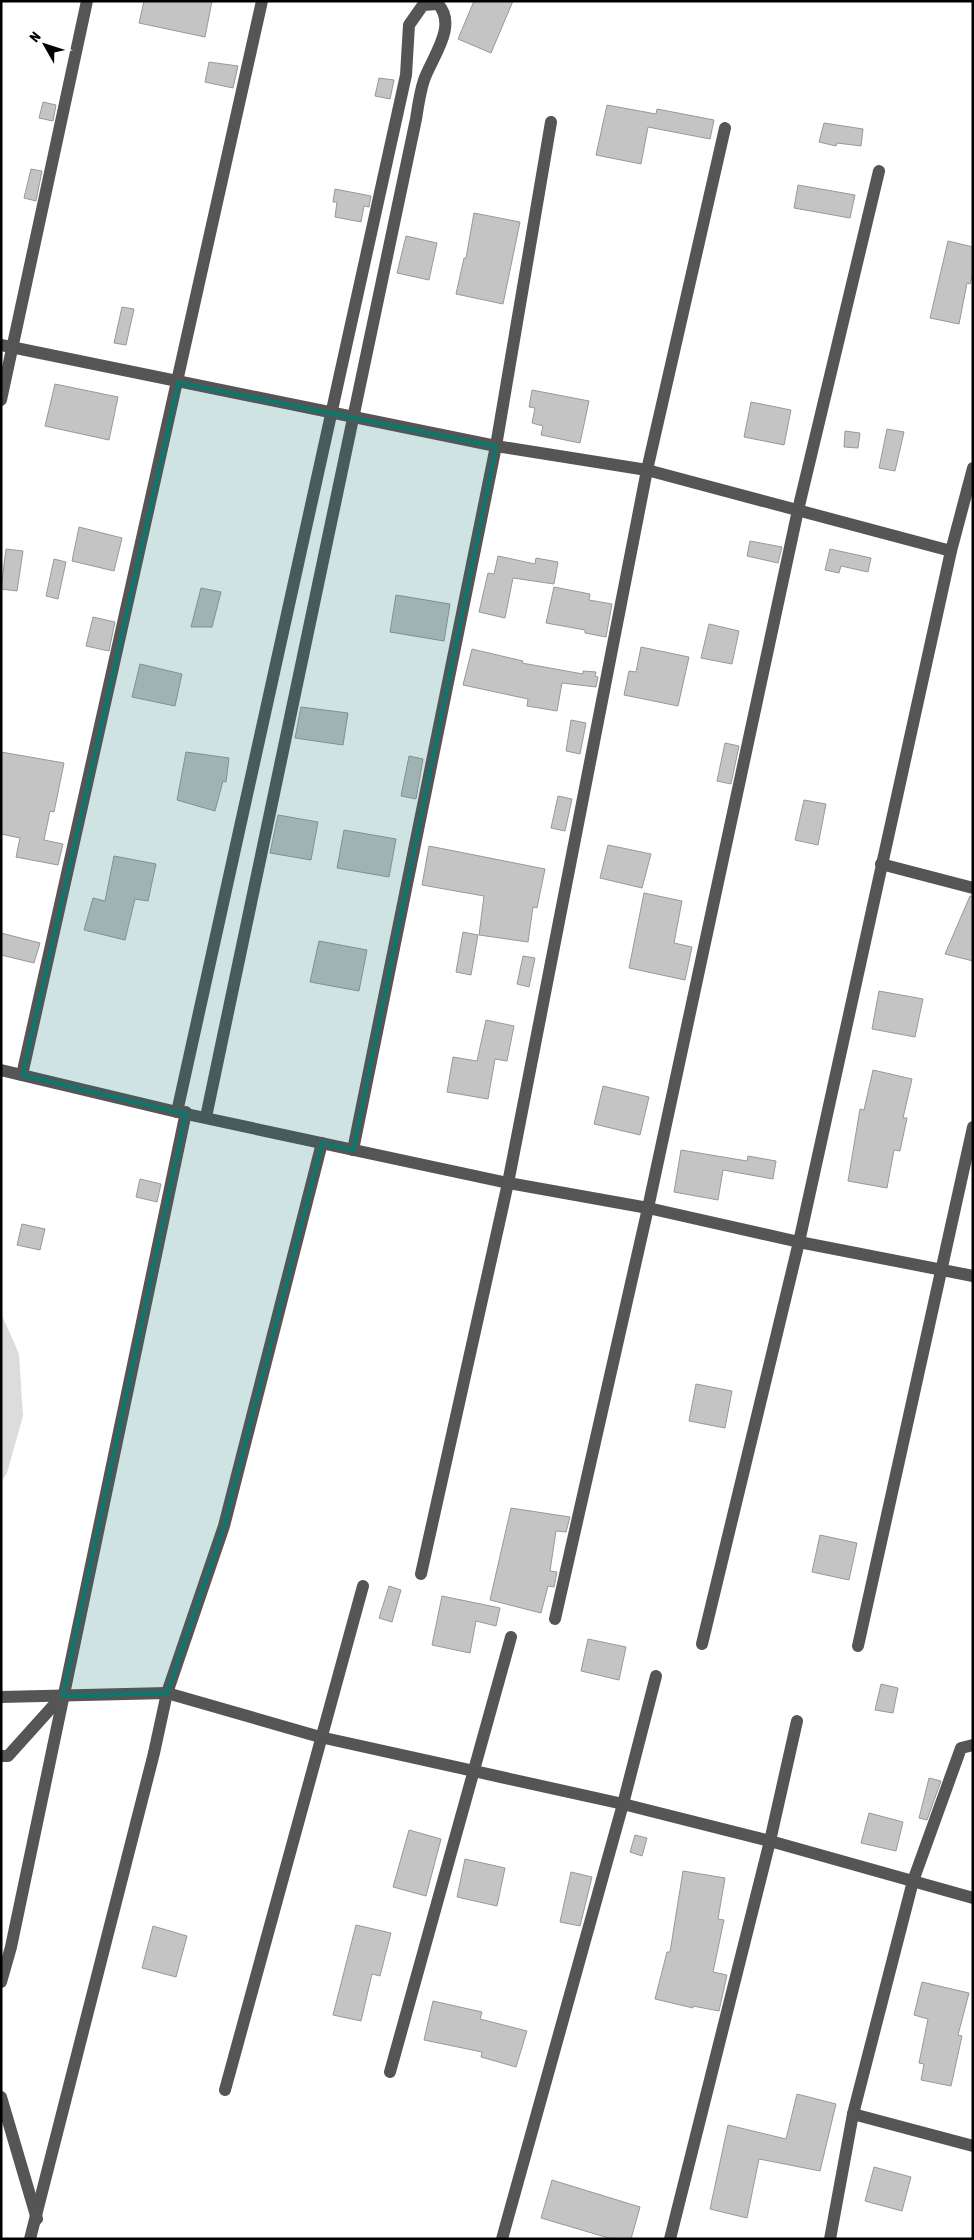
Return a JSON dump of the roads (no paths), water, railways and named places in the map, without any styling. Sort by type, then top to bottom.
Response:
[{"type":"street","points":[[1,400],[7,346],[87,1]]},
{"type":"street","points":[[22,1075],[262,1]]},
{"type":"street","points":[[1,1982],[10,1947],[62,1696],[181,1112],[330,413],[406,75],[409,24],[423,5],[438,4],[444,12],[446,23],[434,58],[424,79],[206,1116]]},
{"type":"street","points":[[406,75],[424,79]]},
{"type":"street","points":[[397,115],[416,119]]},
{"type":"street","points":[[353,1150],[496,446],[551,122]]},
{"type":"street","points":[[421,1574],[508,1183],[647,470],[725,128]]},
{"type":"street","points":[[556,1619],[648,1208],[798,510],[879,171]]},
{"type":"street","points":[[7,346],[496,446],[647,470],[951,551]]},
{"type":"street","points":[[702,1644],[798,1242],[951,551],[973,468]]},
{"type":"street","points":[[882,864],[973,888]]},
{"type":"street","points":[[1,1070],[322,1144],[508,1183],[648,1208],[798,1242],[973,1276]]},
{"type":"street","points":[[858,1646],[973,1127]]},
{"type":"street","points":[[30,2239],[37,2219],[167,1693],[224,1526],[322,1144]]},
{"type":"street","points":[[225,2090],[320,1737],[363,1586]]},
{"type":"street","points":[[390,2072],[511,1637]]},
{"type":"street","points":[[502,2239],[623,1804],[656,1676]]},
{"type":"street","points":[[1,1697],[167,1693],[320,1737],[623,1804],[770,1841],[973,1898]]},
{"type":"street","points":[[1,1756],[8,1756],[62,1696]]},
{"type":"street","points":[[670,2239],[770,1841],[797,1721]]},
{"type":"street","points":[[830,2239],[853,2114],[913,1881],[961,1748],[973,1745]]},
{"type":"street","points":[[1,2097],[37,2219]]},
{"type":"street","points":[[853,2114],[973,2146]]}]
